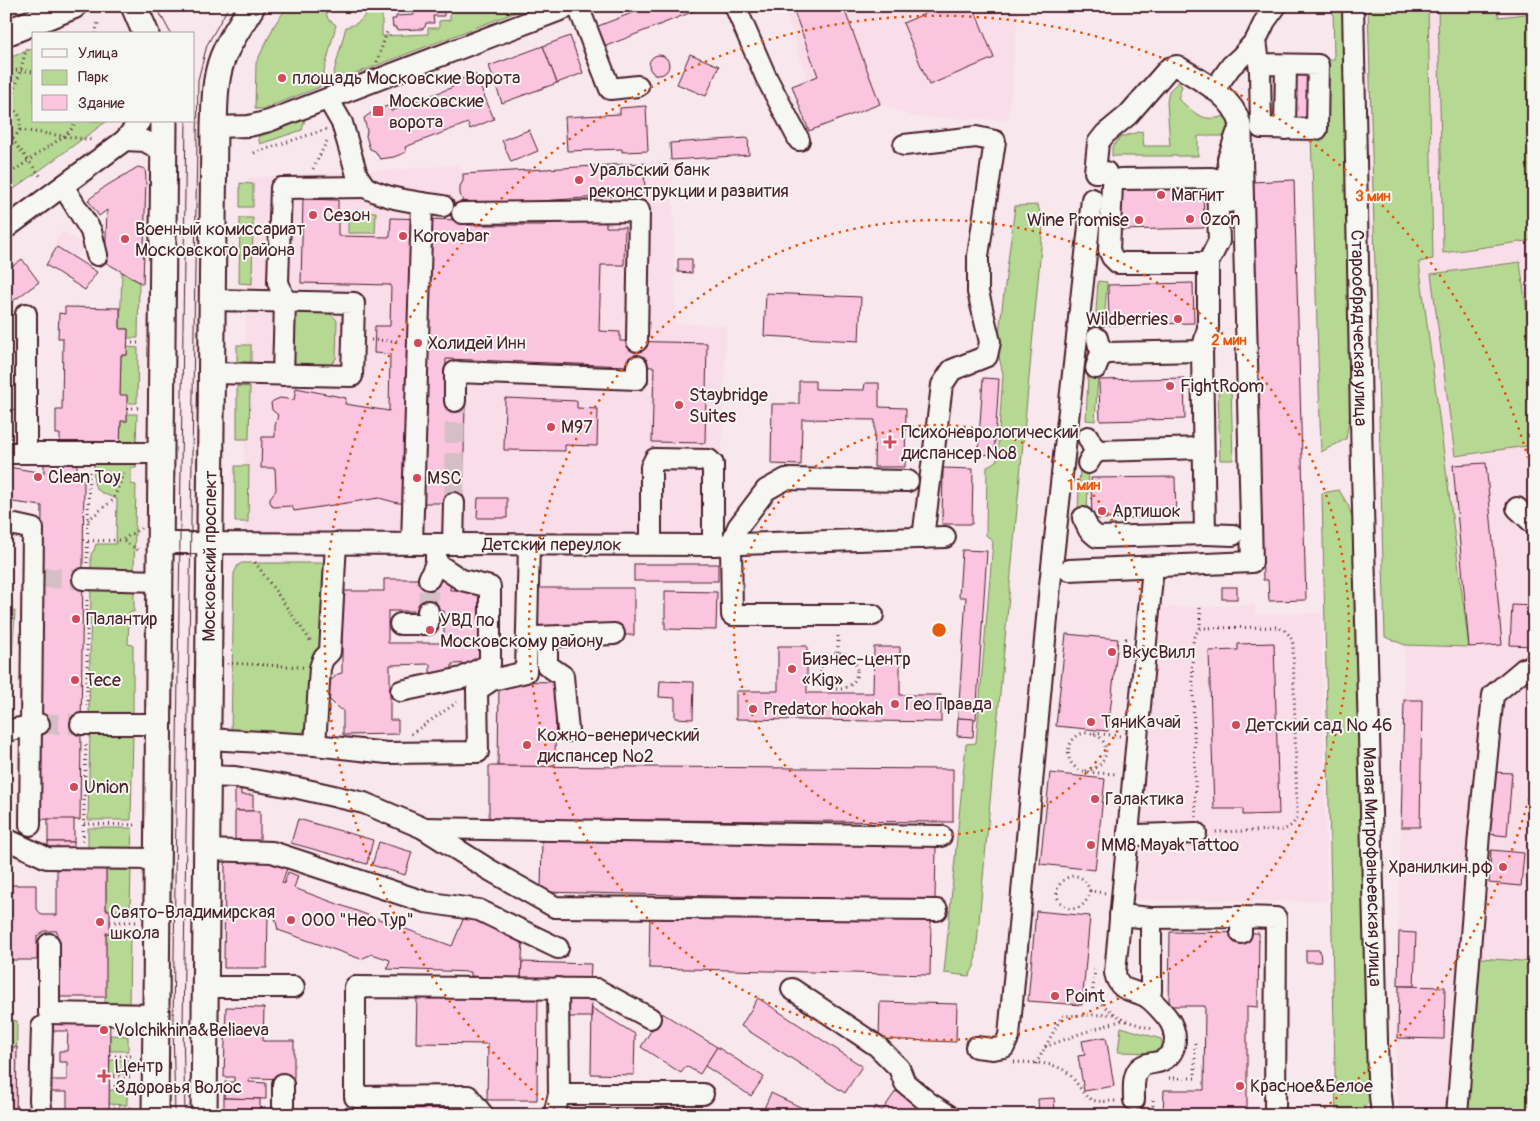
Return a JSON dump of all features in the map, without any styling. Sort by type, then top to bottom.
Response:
[{"type":"main road","points":[[17,38],[73,6]]},
{"type":"main road","points":[[134,6],[145,32]]},
{"type":"main road","name":"Московский проспект","points":[[204,1115],[214,127],[216,89],[220,68],[226,50],[252,6]]},
{"type":"main road","points":[[144,1111],[156,1014],[160,582],[148,541],[161,452],[164,122]]},
{"type":"street","points":[[214,127],[249,126],[265,123],[571,6]]},
{"type":"street","points":[[578,6],[610,89],[638,86]]},
{"type":"street","points":[[735,6],[766,77],[799,140]]},
{"type":"street","points":[[1214,90],[1231,66],[1256,40],[1265,21],[1276,6]]},
{"type":"street","name":"Старообрядческая улица","points":[[1353,6],[1362,470]]},
{"type":"street","points":[[1256,40],[1259,64],[1261,128],[1317,129],[1318,65],[1259,64]]},
{"type":"street","points":[[1285,128],[1286,65]]},
{"type":"street","points":[[1068,570],[1252,562],[1238,131],[1233,107],[1214,90],[1177,66],[1169,68],[1128,115],[1098,142],[1095,172],[1106,172]]},
{"type":"street","points":[[328,99],[357,176],[365,187],[421,211],[443,206]]},
{"type":"street","points":[[6,228],[125,140],[139,122]]},
{"type":"street","points":[[1218,160],[1218,150],[1238,131]]},
{"type":"street","points":[[1205,534],[1202,351],[1208,328],[1208,263],[1230,218],[1228,159],[1238,131]]},
{"type":"street","points":[[904,146],[976,138],[995,141],[978,256],[978,292],[990,342],[987,356],[952,370],[942,385],[923,538]]},
{"type":"street","points":[[125,140],[145,141],[164,152]]},
{"type":"street","points":[[1208,263],[1118,263],[1112,258],[1109,250],[1112,185],[1114,180],[1138,178],[1215,179],[1219,241]]},
{"type":"street","points":[[63,186],[91,231],[97,255]]},
{"type":"street","points":[[283,375],[285,302],[278,282],[281,188],[365,187]]},
{"type":"street","points":[[976,1048],[993,1050],[1004,1047],[1009,1036],[1050,585],[1092,199]]},
{"type":"street","points":[[412,544],[421,211]]},
{"type":"street","points":[[462,213],[639,211],[638,341]]},
{"type":"street","points":[[211,373],[352,376],[354,304],[212,300]]},
{"type":"street","points":[[26,314],[26,453]]},
{"type":"street","points":[[1100,353],[1202,351]]},
{"type":"street","points":[[455,401],[455,372],[637,379],[637,366]]},
{"type":"street","points":[[1092,450],[1203,448]]},
{"type":"street","points":[[6,453],[161,452]]},
{"type":"street","points":[[651,544],[651,467],[655,459],[709,460],[714,464],[732,616],[873,615]]},
{"type":"street","name":"Малая Митрофаньевская улица","points":[[1362,470],[1378,1077],[1382,1115]]},
{"type":"street","points":[[722,544],[738,527],[766,490],[786,479],[908,481]]},
{"type":"street","points":[[401,691],[462,678],[490,664],[490,587],[462,580],[439,558],[454,503]]},
{"type":"street","points":[[1517,508],[1534,524]]},
{"type":"street","points":[[1083,518],[1089,530],[1097,537],[1233,534]]},
{"type":"street","points":[[6,523],[33,529],[36,578],[35,725],[30,825]]},
{"type":"street","points":[[1094,569],[1094,556],[1099,550],[1163,548],[1178,535]]},
{"type":"street","name":"Детский переулок","points":[[148,541],[412,544],[439,558],[529,544],[722,544],[945,537]]},
{"type":"street","points":[[315,745],[322,663],[330,652],[336,543]]},
{"type":"street","points":[[529,544],[537,637],[547,665],[563,676],[568,731]]},
{"type":"street","points":[[1129,1101],[1136,1073],[1142,1066],[1163,1060],[1172,1053],[1175,1044],[1174,1027],[1159,1008],[1147,997],[1122,987],[1115,973],[1153,567]]},
{"type":"street","points":[[83,579],[160,582]]},
{"type":"street","points":[[400,624],[428,624],[428,611]]},
{"type":"street","points":[[537,637],[614,634]]},
{"type":"street","points":[[208,739],[315,745],[387,753],[478,752],[477,690],[492,680],[526,672],[537,637]]},
{"type":"street","points":[[1458,1115],[1479,834],[1492,695],[1524,669],[1534,665]]},
{"type":"street","points":[[84,724],[158,724]]},
{"type":"street","points":[[6,731],[35,725]]},
{"type":"street","points":[[207,776],[235,777],[298,788],[364,804],[423,828],[488,870],[556,907],[937,910]]},
{"type":"street","points":[[423,828],[941,836]]},
{"type":"street","points":[[1128,833],[1139,835],[1196,833]]},
{"type":"street","points":[[6,839],[47,858],[157,859]]},
{"type":"street","points":[[206,850],[272,852],[426,902],[479,910],[558,948]]},
{"type":"street","points":[[1120,915],[1241,925],[1276,918],[1275,1115]]},
{"type":"street","points":[[1147,997],[1151,991],[1151,918]]},
{"type":"street","points":[[49,944],[49,1013],[156,1014]]},
{"type":"street","points":[[205,987],[294,987]]},
{"type":"street","points":[[483,1115],[468,1096],[355,1097],[355,987],[596,988],[650,1018]]},
{"type":"street","points":[[554,1115],[559,1094],[558,988]]},
{"type":"street","points":[[792,988],[877,1046],[899,1068],[905,1083],[929,1103],[948,1115]]},
{"type":"street","points":[[42,1026],[40,1100],[42,1115]]},
{"type":"street","points":[[283,1084],[283,1115]]},
{"type":"street","points":[[559,1094],[703,1094]]},
{"type":"path","points":[[96,32],[98,23]]},
{"type":"path","points":[[6,142],[12,140],[20,130],[21,119],[15,110],[8,107],[20,70],[17,38]]},
{"type":"path","points":[[6,71],[32,72]]},
{"type":"path","points":[[6,176],[64,136],[71,130],[75,122]]},
{"type":"path","points":[[254,153],[337,127]]},
{"type":"path","points":[[304,188],[337,127]]},
{"type":"path","points":[[20,130],[92,140]]},
{"type":"path","points":[[12,140],[41,177]]},
{"type":"path","points":[[353,339],[402,341],[402,346]]},
{"type":"path","points":[[127,343],[144,343]]},
{"type":"path","points":[[127,408],[144,408]]},
{"type":"path","points":[[88,520],[113,500],[133,452]]},
{"type":"path","points":[[122,540],[148,541]]},
{"type":"path","points":[[88,541],[148,541]]},
{"type":"path","points":[[255,562],[322,663]]},
{"type":"path","points":[[1200,607],[1200,628],[1194,637],[1192,649],[1196,833],[1282,830],[1290,827],[1296,821],[1297,814],[1293,644],[1291,636],[1285,630],[1276,627],[1200,628]]},
{"type":"path","points":[[838,652],[844,653],[854,660],[857,672],[852,683],[841,689],[826,683],[821,672],[821,666],[827,657],[838,652]]},
{"type":"path","points":[[227,663],[322,663]]},
{"type":"path","points":[[387,753],[442,712],[477,690]]},
{"type":"path","points":[[83,859],[84,724]]},
{"type":"path","points":[[1086,771],[1094,770],[1100,766],[1106,753],[1101,739],[1088,733]]},
{"type":"path","points":[[1134,775],[1079,769],[1073,765],[1068,751],[1074,738],[1081,734],[1138,738]]},
{"type":"path","points":[[84,824],[137,825]]},
{"type":"path","points":[[1073,876],[1082,878],[1088,883],[1090,891],[1088,900],[1083,906],[1074,908],[1066,907],[1060,901],[1057,893],[1059,884],[1064,878],[1073,876]]},
{"type":"path","points":[[1090,891],[1122,894]]},
{"type":"path","points":[[110,922],[136,922]]},
{"type":"path","points":[[1036,1064],[1062,1016],[1115,1014]]},
{"type":"path","points":[[1045,1047],[1124,1020]]},
{"type":"path","points":[[110,1056],[134,1056]]},
{"type":"path","points":[[1007,1062],[1058,1067],[1068,1073],[1088,1099],[1095,1101],[1129,1101]]},
{"type":"path","points":[[109,1076],[133,1076]]},
{"type":"path","points":[[109,1086],[133,1087]]},
{"type":"path","points":[[109,1108],[144,1111]]},
{"type":"shaded area","points":[[784,6],[1019,6],[1008,120],[915,117],[880,104],[809,131],[792,86],[806,77]]},
{"type":"shaded area","points":[[1428,6],[1534,6],[1534,962],[1480,959],[1465,1115],[1400,1115],[1395,1079],[1405,645],[1469,647],[1419,261],[1433,258]]},
{"type":"shaded area","points":[[671,160],[675,324],[726,326],[719,534],[243,532],[248,178],[457,165],[463,173]]},
{"type":"shaded area","points":[[63,231],[85,245],[76,259],[54,244]]},
{"type":"shaded area","name":"Детский сад № 46","points":[[1255,605],[1255,615],[1321,613],[1327,901],[1133,900],[1161,608]]},
{"type":"green space","points":[[288,6],[324,6],[328,19],[336,25],[320,87],[263,109],[255,109],[256,63],[275,24]]},
{"type":"green space","points":[[450,6],[532,6],[331,83],[346,27],[359,22],[367,10],[382,10],[382,36],[428,34],[428,28],[439,28],[439,21],[450,20]]},
{"type":"green space","points":[[1333,6],[1343,6],[1351,408],[1346,439],[1321,452],[1311,134],[1320,60],[1334,60]]},
{"type":"green space","points":[[1368,6],[1428,6],[1433,259],[1419,262],[1469,647],[1405,645],[1385,637]]},
{"type":"green space","points":[[1438,6],[1496,6],[1499,17],[1534,13],[1534,240],[1443,253]]},
{"type":"green space","points":[[32,49],[32,122],[106,122],[6,195],[6,59]]},
{"type":"green space","points":[[1178,82],[1182,86],[1178,99],[1194,112],[1210,118],[1225,116],[1229,125],[1225,136],[1198,136],[1198,156],[1112,156],[1112,147],[1121,137],[1142,131],[1144,146],[1170,146],[1167,102],[1169,91]]},
{"type":"green space","points":[[305,119],[302,130],[260,144],[258,137]]},
{"type":"green space","points":[[240,183],[253,184],[253,207],[240,207]]},
{"type":"green space","points":[[1038,205],[1043,226],[975,965],[969,976],[944,973],[966,744],[976,743],[993,542],[986,535],[987,467],[997,460],[1003,374],[997,348],[1015,206]]},
{"type":"green space","points":[[348,212],[376,212],[375,233],[348,233]]},
{"type":"green space","points":[[240,218],[253,218],[252,284],[239,283]]},
{"type":"green space","points":[[1520,262],[1534,365],[1534,445],[1455,456],[1431,274]]},
{"type":"green space","points":[[122,272],[139,282],[138,338],[128,338],[128,329],[120,329]]},
{"type":"green space","points":[[1098,281],[1107,282],[1104,327],[1095,326]]},
{"type":"green space","points":[[294,310],[324,312],[337,321],[336,359],[328,367],[294,369]]},
{"type":"green space","points":[[237,345],[251,345],[251,368],[237,368]]},
{"type":"green space","points":[[127,347],[138,348],[137,403],[127,403],[127,396],[120,395],[121,355],[127,355]]},
{"type":"green space","points":[[1088,376],[1098,376],[1095,421],[1086,420]]},
{"type":"green space","points":[[237,386],[250,387],[249,439],[237,439]]},
{"type":"green space","points":[[1218,388],[1231,388],[1233,460],[1220,460]]},
{"type":"green space","points":[[127,414],[137,414],[136,445],[120,445],[121,421],[127,421]]},
{"type":"green space","points":[[94,460],[137,460],[136,468],[131,468],[131,484],[136,485],[134,572],[91,571],[91,554],[96,544],[116,544],[117,499],[102,492],[95,486]]},
{"type":"green space","points":[[235,466],[249,466],[248,522],[235,522]]},
{"type":"green space","points":[[1080,466],[1089,466],[1087,511],[1078,511]]},
{"type":"green space","points":[[1339,490],[1348,505],[1354,522],[1371,1102],[1364,1106],[1365,1115],[1336,1115],[1322,493]]},
{"type":"green space","points":[[242,563],[328,563],[324,633],[310,671],[307,728],[300,734],[231,733],[234,573],[238,565]]},
{"type":"green space","points":[[91,589],[134,590],[134,612],[129,612],[128,644],[133,645],[133,716],[89,716]]},
{"type":"green space","points":[[6,610],[15,611],[11,675],[6,674]]},
{"type":"green space","points":[[90,734],[133,734],[131,820],[88,820]]},
{"type":"green space","points":[[88,828],[132,828],[131,854],[88,854]]},
{"type":"green space","points":[[106,866],[131,867],[130,911],[106,910]]},
{"type":"green space","points":[[106,933],[130,933],[129,1010],[105,1010]]},
{"type":"green space","points":[[1480,958],[1534,962],[1534,1115],[1465,1115]]},
{"type":"green space","points":[[6,1020],[17,1021],[16,1115],[6,1115]]},
{"type":"green space","points":[[1121,1027],[1161,1039],[1163,1046],[1159,1053],[1118,1052]]},
{"type":"green space","points":[[110,1035],[128,1036],[128,1051],[110,1051]]},
{"type":"green space","points":[[110,1060],[128,1060],[127,1074],[109,1074]]},
{"type":"green space","points":[[109,1090],[127,1090],[127,1105],[109,1104]]},
{"type":"building","points":[[410,6],[444,6],[444,16],[433,16],[434,23],[426,23],[422,29],[396,30],[396,27],[393,27],[392,19],[396,19],[396,16],[414,15],[414,11],[410,11]]},
{"type":"building","points":[[650,6],[707,6],[601,48],[593,28]]},
{"type":"building","points":[[792,6],[826,6],[829,12],[843,6],[880,104],[809,131],[792,86],[818,76]]},
{"type":"building","points":[[943,6],[973,6],[994,58],[929,85],[903,23]]},
{"type":"building","points":[[570,36],[583,73],[557,83],[543,46]]},
{"type":"building","points":[[543,46],[557,83],[502,103],[489,66]]},
{"type":"building","points":[[690,54],[719,66],[706,96],[677,84]]},
{"type":"building","points":[[659,55],[666,58],[669,65],[666,72],[659,75],[652,72],[649,65],[652,58]]},
{"type":"building","points":[[1293,73],[1309,73],[1309,123],[1293,123]]},
{"type":"building","points":[[475,74],[494,119],[470,129],[468,123],[405,147],[406,152],[394,157],[380,159],[375,151],[370,149],[364,118],[375,110],[388,106],[391,111],[453,87],[451,83]]},
{"type":"building","points":[[646,106],[648,151],[622,152],[622,149],[567,151],[565,117],[620,114],[620,108]]},
{"type":"building","points":[[529,130],[538,151],[511,162],[502,140]]},
{"type":"building","points":[[748,138],[749,155],[671,160],[670,143]]},
{"type":"building","points":[[644,163],[645,194],[465,206],[460,194],[463,174]]},
{"type":"building","name":"Военный комиссариат Московского района","points":[[138,167],[145,169],[146,178],[143,284],[105,262],[107,210],[99,216],[88,200],[106,186]]},
{"type":"building","points":[[1294,180],[1306,600],[1269,601],[1268,580],[1263,580],[1252,182]]},
{"type":"building","points":[[1203,188],[1204,228],[1119,230],[1119,190]]},
{"type":"building","points":[[303,199],[338,200],[338,236],[390,237],[391,218],[461,220],[467,225],[545,225],[546,222],[606,222],[606,227],[625,227],[624,265],[601,265],[599,331],[620,332],[620,341],[707,343],[705,443],[652,442],[654,367],[446,359],[445,401],[465,402],[463,503],[398,503],[379,498],[294,511],[292,506],[273,507],[270,498],[276,490],[275,468],[261,468],[262,437],[275,437],[278,415],[272,410],[271,403],[273,401],[280,398],[294,400],[296,388],[346,398],[345,404],[389,411],[390,354],[374,353],[375,326],[390,326],[391,285],[301,283]]},
{"type":"building","points":[[57,247],[97,272],[85,290],[46,265]]},
{"type":"building","points":[[22,259],[39,282],[9,304],[6,300],[6,271]]},
{"type":"building","points":[[678,259],[692,259],[692,273],[678,272]]},
{"type":"building","points":[[1193,283],[1194,323],[1109,325],[1108,285]]},
{"type":"building","points":[[766,293],[861,297],[859,341],[764,336]]},
{"type":"building","points":[[65,307],[120,308],[120,329],[128,329],[127,355],[121,355],[120,395],[127,395],[127,421],[121,421],[120,445],[60,444],[60,434],[56,434],[56,410],[62,410],[63,338],[58,338],[59,313],[65,314]]},
{"type":"building","points":[[983,378],[999,379],[994,455],[978,454]]},
{"type":"building","points":[[1184,378],[1185,419],[1100,421],[1099,380]]},
{"type":"building","name":"Психоневрологический диспансер №8","points":[[799,381],[815,381],[815,389],[864,390],[865,383],[879,383],[879,407],[906,408],[905,467],[874,467],[875,420],[802,419],[801,465],[771,464],[772,404],[799,404]]},
{"type":"building","name":"M97","points":[[505,398],[577,401],[577,408],[598,409],[597,446],[565,445],[565,451],[504,450]]},
{"type":"building","points":[[1486,463],[1502,645],[1469,647],[1453,465]]},
{"type":"building","points":[[44,464],[77,464],[77,480],[84,480],[80,820],[38,819],[42,506],[6,501],[8,467],[44,473]]},
{"type":"building","points":[[943,468],[973,469],[972,524],[942,524]]},
{"type":"building","points":[[1175,477],[1176,517],[1092,519],[1091,478]]},
{"type":"building","points":[[478,498],[507,498],[507,518],[477,518]]},
{"type":"building","points":[[962,550],[987,551],[976,719],[958,718],[966,597],[959,597]]},
{"type":"building","points":[[634,564],[718,564],[718,581],[634,581]]},
{"type":"building","points":[[384,579],[451,579],[450,590],[482,590],[482,663],[452,664],[452,676],[430,677],[430,664],[390,665],[390,720],[398,720],[398,734],[343,735],[343,710],[339,709],[328,698],[329,682],[342,673],[342,591],[384,591]],"holes":[[[388,611],[444,611],[444,643],[388,643]]]},
{"type":"building","points":[[1222,587],[1237,587],[1237,599],[1222,599]]},
{"type":"building","points":[[535,588],[634,588],[634,635],[621,635],[621,626],[535,626]]},
{"type":"building","points":[[665,591],[717,592],[716,630],[665,629]]},
{"type":"building","points":[[1512,605],[1534,606],[1534,646],[1510,645]]},
{"type":"building","points":[[1066,634],[1118,639],[1108,731],[1056,726]]},
{"type":"building","points":[[1274,643],[1279,814],[1243,815],[1243,809],[1214,809],[1209,651],[1238,650],[1238,644]]},
{"type":"building","name":"Бизнес-центр «Kig»","points":[[778,646],[807,646],[807,693],[873,693],[874,647],[900,647],[900,695],[941,695],[941,722],[736,719],[736,691],[778,691]]},
{"type":"building","name":"Кожно-венерический диспансер №2","points":[[499,681],[556,682],[555,767],[498,766]]},
{"type":"building","points":[[660,681],[694,682],[693,719],[675,718],[675,698],[659,697]]},
{"type":"building","points":[[1534,697],[1534,728],[1531,726],[1532,699]]},
{"type":"building","points":[[1404,700],[1422,700],[1420,827],[1401,827]]},
{"type":"building","points":[[958,718],[974,719],[973,737],[957,736]]},
{"type":"building","points":[[489,766],[953,769],[953,822],[489,819]]},
{"type":"building","points":[[1493,772],[1512,773],[1507,836],[1489,834]]},
{"type":"building","points":[[1050,773],[1105,779],[1095,870],[1040,864]]},
{"type":"building","points":[[235,790],[241,790],[241,795],[253,795],[253,811],[235,811]]},
{"type":"building","points":[[235,811],[260,811],[260,842],[235,842]]},
{"type":"building","points":[[48,819],[74,819],[74,842],[48,842]]},
{"type":"building","points":[[298,819],[373,840],[367,864],[291,843]]},
{"type":"building","points":[[542,837],[936,846],[935,901],[541,892]]},
{"type":"building","points":[[48,842],[74,842],[74,854],[48,854]]},
{"type":"building","points":[[379,842],[412,852],[405,875],[372,865]]},
{"type":"building","points":[[1491,850],[1524,853],[1521,886],[1489,883]]},
{"type":"building","points":[[251,856],[287,868],[282,883],[284,884],[288,872],[298,876],[294,888],[452,946],[465,915],[523,938],[521,980],[471,976],[471,972],[387,969],[390,960],[372,954],[361,959],[278,930],[274,913],[268,914],[267,968],[224,968],[225,864],[228,859],[235,858],[249,864]]},
{"type":"building","points":[[57,866],[106,866],[106,910],[110,910],[110,933],[106,933],[106,997],[56,997],[57,931],[44,931],[37,936],[37,960],[6,960],[6,885],[36,885],[36,908],[42,915],[57,915]]},
{"type":"building","points":[[1036,911],[1090,916],[1082,1005],[1028,1001]]},
{"type":"building","points":[[650,914],[931,921],[930,975],[649,968]]},
{"type":"building","points":[[1170,932],[1259,933],[1258,1007],[1247,1006],[1247,1115],[1163,1115],[1164,1090],[1204,1090],[1205,1006],[1169,1006]]},
{"type":"building","points":[[1399,932],[1416,933],[1414,986],[1398,986]]},
{"type":"building","points":[[1306,950],[1320,950],[1321,962],[1306,962]]},
{"type":"building","points":[[522,962],[591,964],[590,982],[521,980]]},
{"type":"building","points":[[1399,986],[1445,987],[1444,1039],[1398,1038]]},
{"type":"building","points":[[417,994],[538,995],[537,1100],[487,1100],[488,1044],[416,1043]]},
{"type":"building","points":[[758,998],[862,1066],[845,1093],[741,1026]]},
{"type":"building","points":[[568,999],[592,1000],[591,1017],[568,1017]]},
{"type":"building","points":[[880,1002],[957,1004],[956,1042],[879,1039]]},
{"type":"building","points":[[226,1007],[264,1008],[263,1041],[294,1041],[294,1079],[249,1078],[249,1082],[266,1083],[266,1099],[224,1098],[225,1082],[234,1082],[234,1077],[224,1077]]},
{"type":"building","points":[[592,1008],[635,1034],[634,1075],[591,1074]]},
{"type":"building","points":[[662,1013],[717,1047],[700,1074],[686,1066],[681,1073],[641,1047]]},
{"type":"building","points":[[49,1019],[110,1020],[109,1115],[67,1115],[67,1092],[48,1092],[49,1080],[67,1080],[67,1062],[59,1062],[59,1051],[67,1051],[68,1031],[49,1031]]},
{"type":"building","points":[[1106,1037],[1114,1086],[1084,1091],[1078,1056],[1085,1055],[1082,1041]]},
{"type":"building","points":[[6,1047],[17,1047],[16,1115],[6,1115]]},
{"type":"building","points":[[717,1047],[764,1077],[751,1096],[705,1066]]},
{"type":"building","points":[[896,1091],[929,1115],[870,1115],[876,1106],[882,1111]]},
{"type":"building","points":[[771,1093],[817,1115],[761,1115]]},
{"type":"building","points":[[224,1098],[260,1099],[260,1115],[224,1115]]},
{"type":"building","points":[[1054,1098],[1055,1112],[1039,1113],[1038,1099]]},
{"type":"building","points":[[351,1107],[460,1107],[460,1115],[351,1115]]},
{"type":"building","points":[[660,1107],[675,1108],[674,1111],[755,1112],[755,1115],[660,1115]]},
{"type":"tunnel","points":[[454,503],[455,401]]},
{"type":"tunnel","points":[[41,578],[83,579]]},
{"type":"tunnel","points":[[428,611],[429,579]]},
{"type":"tunnel","points":[[39,724],[81,724]]},
{"type":"tram line","points":[[156,6],[170,32]]},
{"type":"tram line","points":[[185,1115],[183,1026],[198,80],[207,45],[229,6]]},
{"type":"tram line","points":[[175,1115],[173,1023],[186,122]]},
{"type":"place","name":"площадь Московские Ворота","points":[[282,78]]},
{"type":"place","name":"Московские ворота","points":[[378,111]]},
{"type":"place","name":"Уральский банк реконструкции и развития","points":[[579,180]]},
{"type":"place","name":"Магнит","points":[[1161,195]]},
{"type":"place","name":"Сезон","points":[[313,215]]},
{"type":"place","name":"Ozon","points":[[1190,219]]},
{"type":"place","name":"Wine Promise","points":[[1139,220]]},
{"type":"place","name":"Korovabar","points":[[403,236]]},
{"type":"place","name":"Военный комиссариат Московского района","points":[[125,239]]},
{"type":"place","name":"Wildberries","points":[[1178,319]]},
{"type":"place","name":"Холидей Инн","points":[[418,343]]},
{"type":"place","name":"FightRoom","points":[[1170,386]]},
{"type":"place","name":"Staybridge Suites","points":[[679,405]]},
{"type":"place","name":"M97","points":[[551,427]]},
{"type":"place","name":"Психоневрологический диспансер №8","points":[[890,442]]},
{"type":"place","name":"Clean Toy","points":[[38,477]]},
{"type":"place","name":"MSC","points":[[417,478]]},
{"type":"place","name":"Артишок","points":[[1102,511]]},
{"type":"place","name":"Палантир","points":[[76,619]]},
{"type":"place","name":"УВД по Московскому району","points":[[430,630]]},
{"type":"place","name":"ВкусВилл","points":[[1112,652]]},
{"type":"place","name":"Бизнес-центр «Kig»","points":[[792,669]]},
{"type":"place","name":"Tece","points":[[75,680]]},
{"type":"place","name":"Гео Правда","points":[[895,704]]},
{"type":"place","name":"Predator hookah","points":[[753,709]]},
{"type":"place","name":"ТяниКачай","points":[[1091,722]]},
{"type":"place","name":"Детский сад № 46","points":[[1236,725]]},
{"type":"place","name":"Кожно-венерический диспансер №2","points":[[527,745]]},
{"type":"place","name":"Union","points":[[74,787]]},
{"type":"place","name":"Галактика","points":[[1095,799]]},
{"type":"place","name":"MM8 Mayak Tattoo","points":[[1091,845]]},
{"type":"place","name":"Хранилкин.рф","points":[[1503,867]]},
{"type":"place","name":"ООО \"Нео Тур\"","points":[[291,920]]},
{"type":"place","name":"Свято-Владимирская школа","points":[[100,922]]},
{"type":"place","name":"Point","points":[[1055,996]]},
{"type":"place","name":"Volchikhina&Beliaeva","points":[[104,1030]]},
{"type":"place","name":"Центр Здоровья Волос","points":[[104,1076]]},
{"type":"place","name":"Красное&Белое","points":[[1240,1086]]}]
